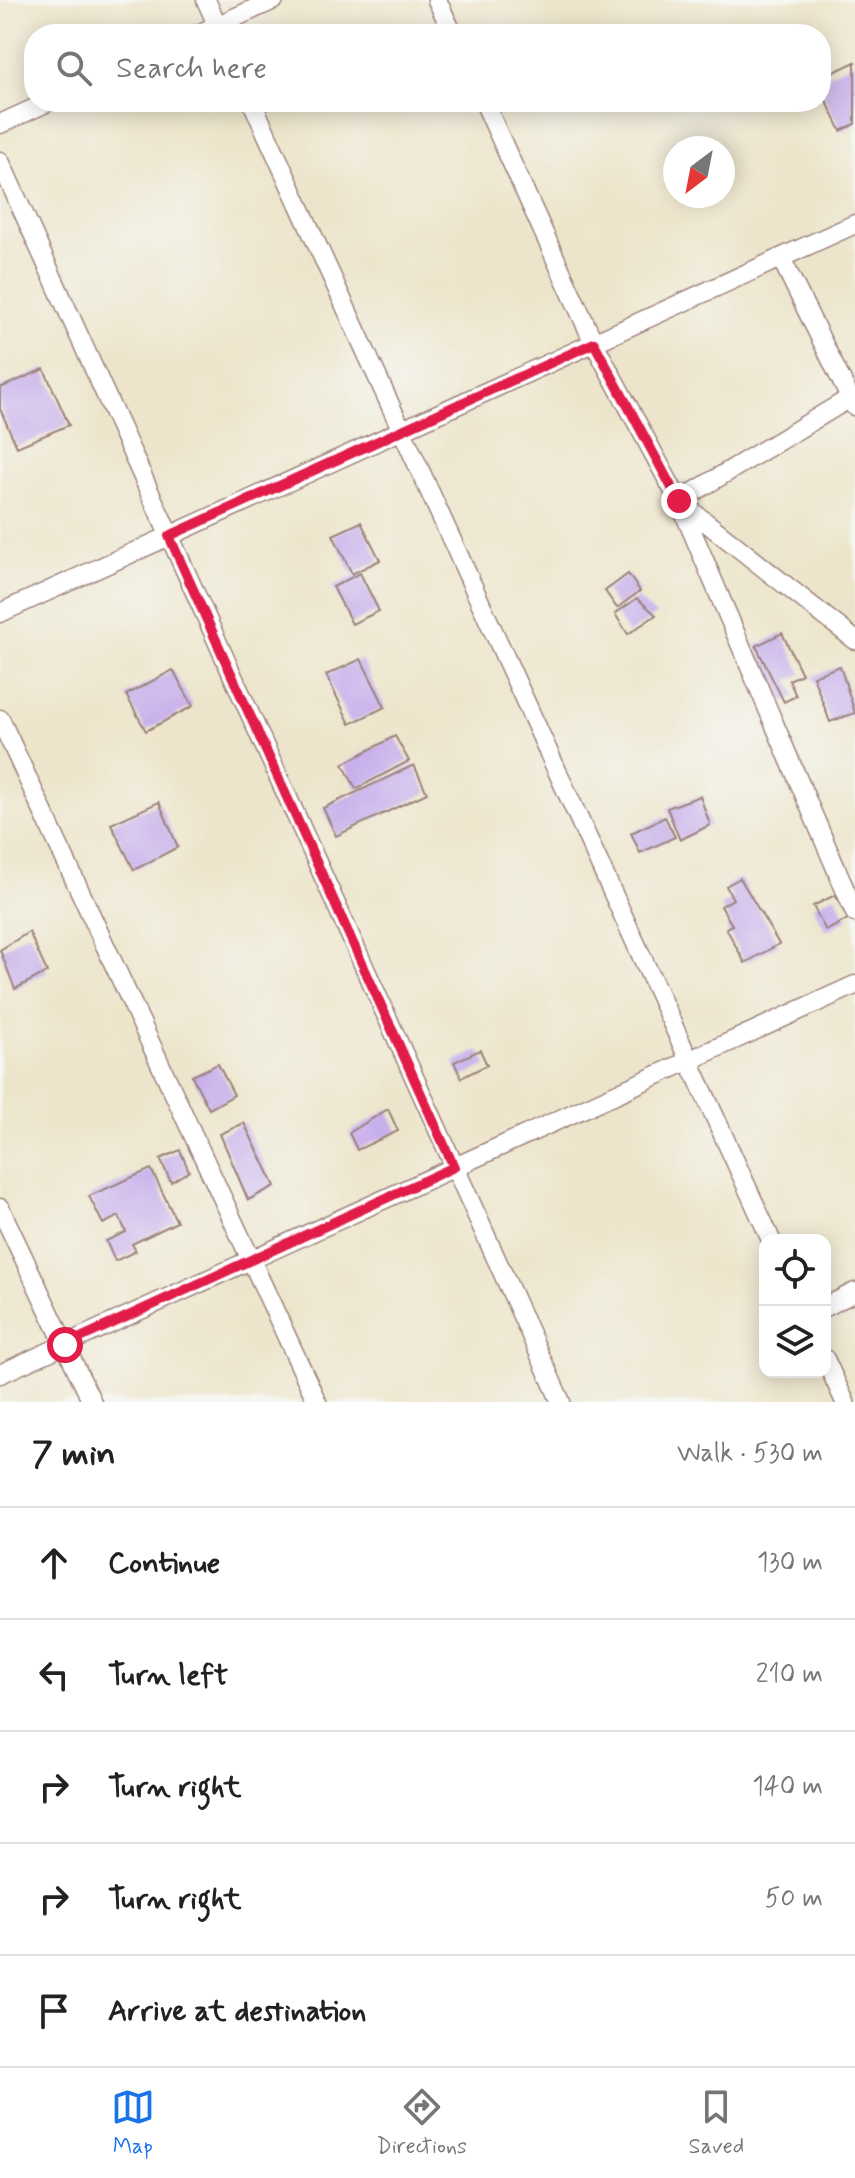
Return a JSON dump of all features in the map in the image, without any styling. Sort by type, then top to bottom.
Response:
[{"type":"street","points":[[206,0],[216,24]]},
{"type":"street","points":[[230,24],[274,0]]},
{"type":"street","points":[[437,0],[448,24]]},
{"type":"street","points":[[0,124],[26,112]]},
{"type":"street","points":[[257,112],[768,1234]]},
{"type":"street","points":[[489,112],[594,343],[679,501],[855,913]]},
{"type":"street","points":[[0,161],[561,1402]]},
{"type":"street","points":[[0,613],[855,224]]},
{"type":"street","points":[[679,501],[852,403],[781,258]]},
{"type":"street","points":[[679,501],[855,640]]},
{"type":"street","points":[[0,719],[317,1402]]},
{"type":"street","points":[[0,1374],[855,985]]},
{"type":"street","points":[[0,1208],[92,1402]]},
{"type":"street","points":[[827,1306],[855,1292]]},
{"type":"street","points":[[831,1372],[845,1402]]},
{"type":"building","points":[[855,62],[855,124],[841,131],[831,110],[831,73]]},
{"type":"building","points":[[44,369],[69,425],[17,447],[0,409],[0,388]]},
{"type":"building","points":[[361,522],[380,560],[352,574],[333,535]]},
{"type":"building","points":[[360,573],[379,611],[352,624],[333,587]]},
{"type":"building","points":[[628,574],[640,591],[617,608],[605,591]]},
{"type":"building","points":[[637,598],[656,615],[628,634],[615,614]]},
{"type":"building","points":[[782,633],[802,674],[789,680],[796,696],[784,702],[756,646]]},
{"type":"building","points":[[361,659],[385,707],[350,724],[326,675]]},
{"type":"building","points":[[840,666],[855,713],[830,722],[813,676]]},
{"type":"building","points":[[173,670],[193,706],[146,731],[126,695]]},
{"type":"building","points":[[395,736],[409,761],[356,789],[343,764]]},
{"type":"building","points":[[414,765],[427,793],[336,836],[323,808]]},
{"type":"building","points":[[700,796],[710,825],[680,840],[667,808]]},
{"type":"building","points":[[159,802],[178,847],[134,870],[111,824]]},
{"type":"building","points":[[665,817],[675,837],[640,853],[631,833]]},
{"type":"building","points":[[740,878],[779,944],[745,963],[726,928],[732,925],[721,906],[733,899],[726,886]]},
{"type":"building","points":[[835,895],[848,919],[826,931],[813,906]]},
{"type":"building","points":[[29,932],[47,972],[15,989],[0,950]]},
{"type":"building","points":[[480,1050],[487,1065],[461,1078],[454,1062]]},
{"type":"building","points":[[218,1064],[234,1095],[209,1109],[192,1076]]},
{"type":"building","points":[[388,1109],[398,1131],[357,1150],[349,1133]]},
{"type":"building","points":[[244,1123],[275,1186],[248,1200],[220,1134]]},
{"type":"building","points":[[180,1150],[189,1171],[171,1182],[160,1159]]},
{"type":"building","points":[[151,1169],[177,1222],[132,1244],[136,1251],[115,1261],[106,1241],[126,1232],[119,1216],[103,1224],[89,1196]]},
{"type":"route","points":[[65,1345],[454,1167],[169,536],[594,343],[679,501]]}]
